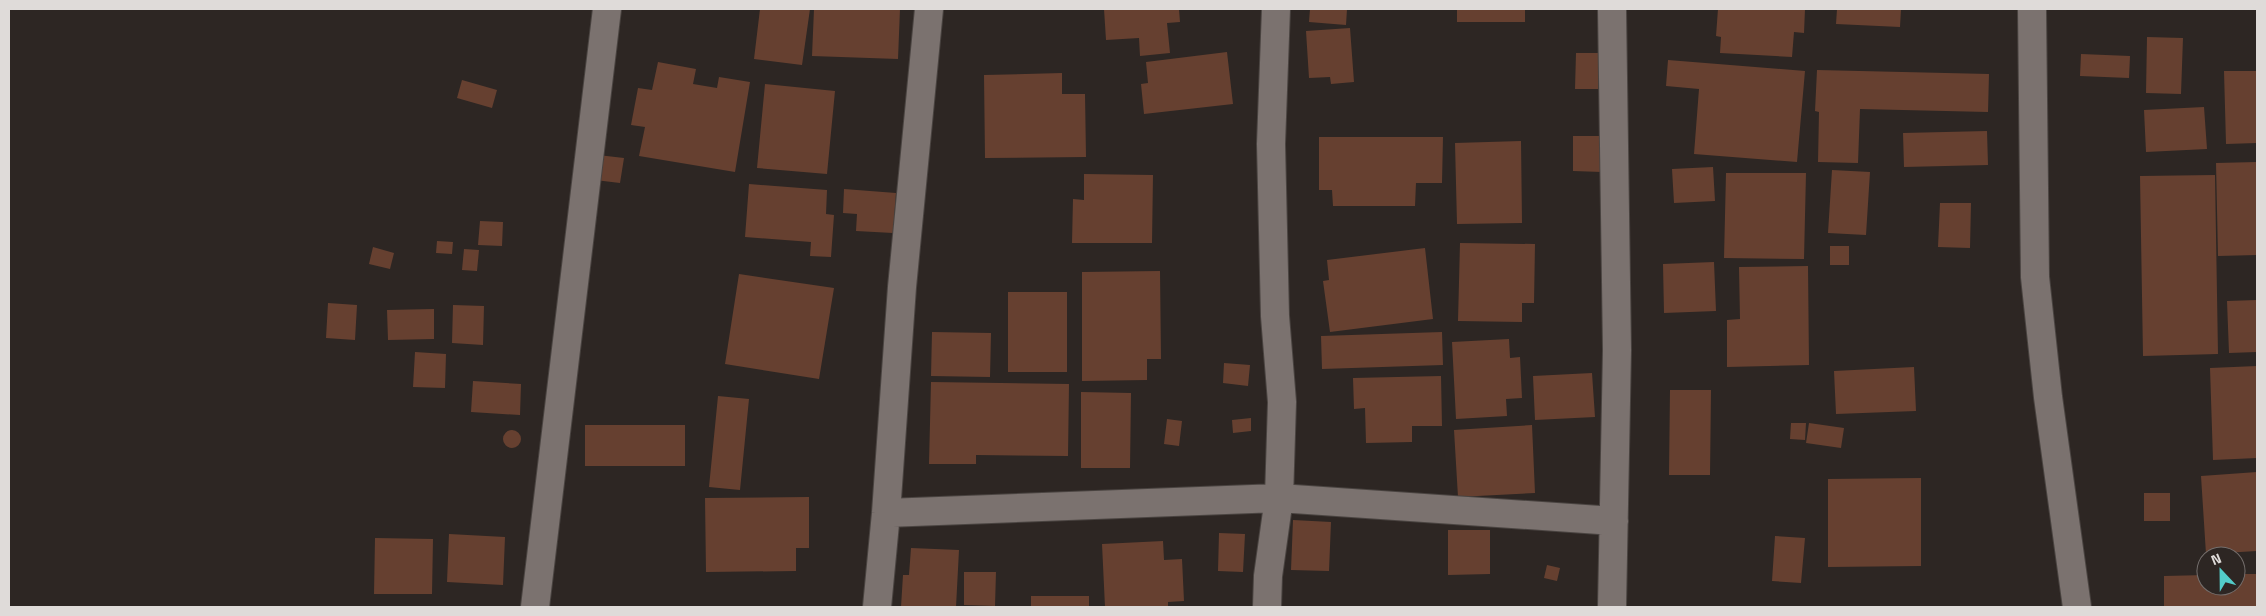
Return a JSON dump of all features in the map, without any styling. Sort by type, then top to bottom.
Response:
[{"type":"street","points":[[535,607],[607,9]]},
{"type":"street","points":[[877,607],[886,513],[902,286],[929,9]]},
{"type":"street","points":[[1267,607],[1268,576],[1279,498],[1282,402],[1275,316],[1271,144],[1276,9]]},
{"type":"street","points":[[1612,9],[1617,350],[1612,607]]},
{"type":"street","points":[[2032,9],[2035,277],[2048,397],[2077,607]]},
{"type":"street","points":[[886,513],[1279,498],[1614,521]]},
{"type":"building","points":[[760,9],[810,9],[802,65],[754,59]]},
{"type":"building","points":[[814,9],[900,9],[898,59],[812,56]]},
{"type":"building","points":[[1104,9],[1179,9],[1180,22],[1167,23],[1170,53],[1140,56],[1139,38],[1106,40]]},
{"type":"building","points":[[1310,9],[1347,9],[1346,25],[1309,22]]},
{"type":"building","points":[[1457,9],[1525,9],[1525,22],[1457,22]]},
{"type":"building","points":[[1718,9],[1805,9],[1804,33],[1794,32],[1792,57],[1720,53],[1721,37],[1716,36]]},
{"type":"building","points":[[1837,9],[1901,9],[1900,27],[1836,24]]},
{"type":"building","points":[[1350,28],[1354,82],[1331,84],[1330,77],[1309,78],[1306,31]]},
{"type":"building","points":[[2147,37],[2183,38],[2181,94],[2146,93]]},
{"type":"building","points":[[1227,52],[1233,104],[1144,114],[1141,84],[1148,83],[1146,62]]},
{"type":"building","points":[[1576,53],[1599,53],[1598,89],[1575,89]]},
{"type":"building","points":[[2081,54],[2130,56],[2129,78],[2080,76]]},
{"type":"building","points":[[1668,60],[1805,71],[1797,162],[1694,154],[1699,89],[1666,86]]},
{"type":"building","points":[[658,62],[696,69],[693,84],[717,88],[719,77],[750,82],[735,172],[639,156],[645,127],[631,125],[638,88],[652,90]]},
{"type":"building","points":[[1817,70],[1989,74],[1988,112],[1860,109],[1858,163],[1818,162],[1819,112],[1815,111]]},
{"type":"building","points":[[2224,71],[2257,71],[2257,143],[2226,144]]},
{"type":"building","points":[[1062,73],[1062,94],[1085,94],[1086,157],[985,158],[984,75]]},
{"type":"building","points":[[462,80],[497,90],[492,108],[457,98]]},
{"type":"building","points":[[765,84],[835,91],[827,174],[757,168]]},
{"type":"building","points":[[2204,107],[2207,149],[2146,152],[2144,110]]},
{"type":"building","points":[[1987,131],[1988,165],[1904,167],[1903,133]]},
{"type":"building","points":[[1573,136],[1602,136],[1602,172],[1573,171]]},
{"type":"building","points":[[1319,137],[1443,137],[1442,183],[1416,183],[1415,206],[1333,206],[1332,190],[1319,190]]},
{"type":"building","points":[[1521,141],[1522,223],[1457,224],[1455,143]]},
{"type":"building","points":[[598,155],[624,158],[620,183],[595,180]]},
{"type":"building","points":[[2257,162],[2257,255],[2218,256],[2216,163]]},
{"type":"building","points":[[1713,167],[1715,201],[1674,203],[1672,169]]},
{"type":"building","points":[[1832,170],[1870,172],[1866,235],[1828,233]]},
{"type":"building","points":[[1726,173],[1806,173],[1804,259],[1724,258]]},
{"type":"building","points":[[1084,174],[1153,175],[1152,243],[1072,243],[1073,199],[1084,200]]},
{"type":"building","points":[[2215,175],[2218,354],[2143,356],[2140,176]]},
{"type":"building","points":[[749,184],[827,190],[826,214],[834,215],[831,257],[810,256],[811,242],[745,237]]},
{"type":"building","points":[[844,189],[896,193],[893,233],[856,231],[857,214],[843,213]]},
{"type":"building","points":[[1940,203],[1971,203],[1970,248],[1938,247]]},
{"type":"building","points":[[480,221],[503,222],[502,246],[478,245]]},
{"type":"building","points":[[437,241],[453,242],[452,254],[436,253]]},
{"type":"building","points":[[1460,243],[1535,244],[1534,303],[1522,303],[1522,322],[1458,321]]},
{"type":"building","points":[[1830,246],[1849,246],[1849,265],[1830,265]]},
{"type":"building","points":[[373,247],[394,253],[390,269],[369,264]]},
{"type":"building","points":[[1425,248],[1433,319],[1330,332],[1323,281],[1329,280],[1327,260]]},
{"type":"building","points":[[464,249],[479,250],[477,271],[462,270]]},
{"type":"building","points":[[1714,262],[1716,311],[1664,313],[1663,264]]},
{"type":"building","points":[[1808,266],[1809,365],[1727,367],[1727,320],[1740,319],[1739,267]]},
{"type":"building","points":[[1160,271],[1161,359],[1147,359],[1147,380],[1082,381],[1082,272]]},
{"type":"building","points":[[739,274],[834,288],[819,379],[725,364]]},
{"type":"building","points":[[1008,292],[1067,292],[1067,372],[1008,372]]},
{"type":"building","points":[[2257,300],[2257,352],[2229,353],[2227,301]]},
{"type":"building","points":[[328,303],[357,305],[355,340],[326,338]]},
{"type":"building","points":[[453,305],[484,306],[483,345],[452,343]]},
{"type":"building","points":[[434,309],[434,339],[388,340],[387,310]]},
{"type":"building","points":[[932,332],[991,333],[990,377],[931,376]]},
{"type":"building","points":[[1442,332],[1443,365],[1322,369],[1321,336]]},
{"type":"building","points":[[1509,339],[1510,358],[1520,357],[1522,398],[1506,399],[1507,416],[1456,419],[1452,342]]},
{"type":"building","points":[[415,352],[446,354],[445,388],[413,387]]},
{"type":"building","points":[[1224,363],[1250,365],[1248,386],[1223,383]]},
{"type":"building","points":[[2257,366],[2257,458],[2213,460],[2210,368]]},
{"type":"building","points":[[1914,367],[1916,411],[1836,414],[1834,371]]},
{"type":"building","points":[[1592,373],[1595,417],[1535,420],[1533,376]]},
{"type":"building","points":[[1441,376],[1442,426],[1412,426],[1412,442],[1366,443],[1365,408],[1354,409],[1353,378]]},
{"type":"building","points":[[473,381],[521,384],[520,415],[471,412]]},
{"type":"building","points":[[931,382],[1069,384],[1068,456],[976,455],[976,464],[929,464]]},
{"type":"building","points":[[1670,390],[1711,390],[1710,475],[1669,475]]},
{"type":"building","points":[[1081,392],[1131,393],[1130,468],[1081,468]]},
{"type":"building","points":[[718,396],[749,399],[740,490],[709,487]]},
{"type":"building","points":[[1251,418],[1251,431],[1233,433],[1232,420]]},
{"type":"building","points":[[1167,419],[1182,421],[1179,446],[1164,444]]},
{"type":"building","points":[[1791,423],[1806,423],[1805,440],[1790,439]]},
{"type":"building","points":[[1809,423],[1844,428],[1841,448],[1806,443]]},
{"type":"building","points":[[585,425],[685,425],[685,466],[585,466]]},
{"type":"building","points":[[1532,425],[1535,493],[1458,497],[1454,430]]},
{"type":"building","points":[[512,430],[518,433],[521,439],[518,445],[512,448],[506,445],[503,439],[506,433]]},
{"type":"building","points":[[2257,472],[2257,551],[2246,552],[2246,546],[2205,546],[2201,476]]},
{"type":"building","points":[[1921,478],[1921,566],[1828,567],[1828,479]]},
{"type":"building","points":[[2144,493],[2170,493],[2170,521],[2144,521]]},
{"type":"building","points":[[809,497],[809,548],[796,548],[796,571],[706,572],[705,498]]},
{"type":"building","points":[[1293,520],[1331,522],[1329,571],[1291,570]]},
{"type":"building","points":[[1448,530],[1490,530],[1490,574],[1448,575]]},
{"type":"building","points":[[1219,533],[1245,534],[1243,572],[1218,571]]},
{"type":"building","points":[[449,534],[505,537],[503,585],[447,582]]},
{"type":"building","points":[[1775,536],[1805,538],[1801,583],[1772,581]]},
{"type":"building","points":[[375,538],[433,539],[432,594],[374,594]]},
{"type":"building","points":[[1163,541],[1164,560],[1182,559],[1184,601],[1168,602],[1168,607],[1105,607],[1102,544]]},
{"type":"building","points":[[911,548],[959,550],[956,607],[901,607],[903,575],[909,575]]},
{"type":"building","points":[[1547,565],[1560,568],[1557,581],[1544,578]]},
{"type":"building","points":[[964,572],[996,572],[995,606],[964,605]]},
{"type":"building","points":[[2246,574],[2257,574],[2257,607],[2164,607],[2164,576],[2196,575],[2196,596],[2246,596]]},
{"type":"building","points":[[1031,596],[1089,596],[1089,607],[1031,607]]}]
